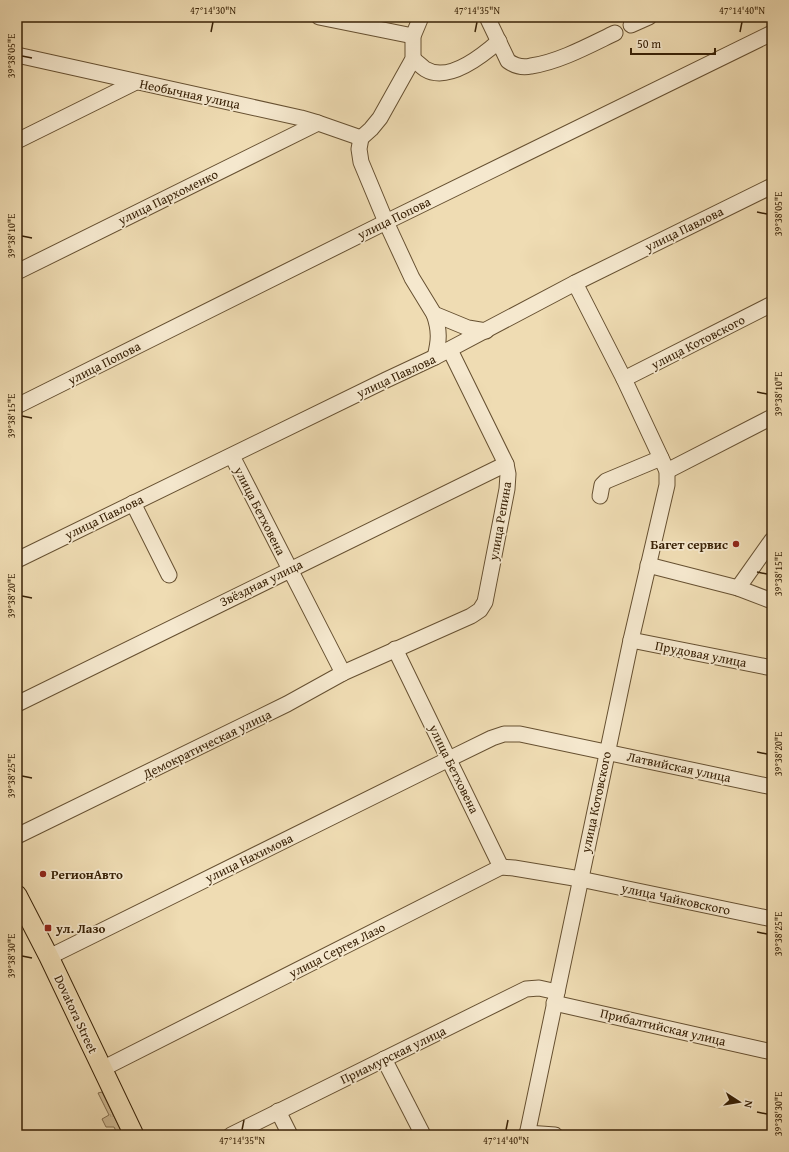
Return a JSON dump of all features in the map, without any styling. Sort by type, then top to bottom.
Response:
[{"type":"main road","name":"Dovatora Street","points":[[17,894],[134,1135]]},
{"type":"street","points":[[319,17],[413,36]]},
{"type":"street","points":[[421,17],[413,36],[413,59],[380,118],[361,138],[359,150],[361,162],[386,222],[412,278],[434,314],[438,326],[439,336],[435,357]]},
{"type":"street","points":[[487,17],[508,61],[513,65],[519,66],[530,67],[545,63],[615,33]]},
{"type":"street","points":[[631,26],[649,17]]},
{"type":"street","name":"улица Попова","points":[[17,406],[386,222],[772,33]]},
{"type":"street","points":[[413,59],[426,69],[434,72],[456,70],[487,52],[499,41]]},
{"type":"street","name":"Необычная улица","points":[[17,55],[294,117],[318,123],[361,138]]},
{"type":"street","points":[[17,141],[136,82]]},
{"type":"street","name":"улица Пархоменко","points":[[17,272],[318,123]]},
{"type":"street","name":"улица Павлова","points":[[17,560],[379,383],[450,350],[575,283],[772,186]]},
{"type":"street","name":"улица Котовского","points":[[527,1134],[606,752],[667,485],[664,464],[624,379],[575,283]]},
{"type":"street","name":"улица Котовского","points":[[624,379],[772,304]]},
{"type":"street","points":[[434,314],[468,328],[486,331]]},
{"type":"street","name":"улица Репина","points":[[395,649],[471,616],[480,610],[485,602],[507,489],[508,474],[506,464],[450,350]]},
{"type":"street","points":[[600,496],[602,485],[606,481],[664,464],[772,417]]},
{"type":"street","name":"улица Бетховена","points":[[232,456],[343,673]]},
{"type":"street","name":"Звёздная улица","points":[[17,704],[289,569],[506,464]]},
{"type":"street","points":[[133,503],[169,575]]},
{"type":"street","points":[[738,588],[772,540]]},
{"type":"street","points":[[648,565],[738,588],[772,601]]},
{"type":"street","name":"Прудовая улица","points":[[631,640],[772,668]]},
{"type":"street","name":"улица Бетховена","points":[[395,649],[501,867]]},
{"type":"street","name":"Демократическая улица","points":[[17,836],[287,704],[343,673],[395,649]]},
{"type":"street","name":"Латвийская улица","points":[[449,759],[492,738],[504,734],[520,734],[772,787]]},
{"type":"street","name":"улица Нахимова","points":[[49,958],[449,759]]},
{"type":"street","points":[[501,867],[580,879]]},
{"type":"street","name":"улица Сергея Лазо","points":[[102,1069],[501,867]]},
{"type":"street","name":"улица Чайковского","points":[[580,879],[772,919]]},
{"type":"street","name":"Приамурская улица","points":[[232,1135],[526,989],[539,988],[556,998]]},
{"type":"street","name":"Прибалтийская улица","points":[[556,998],[772,1052]]},
{"type":"street","points":[[384,1059],[423,1135]]},
{"type":"street","points":[[278,1111],[290,1135]]},
{"type":"street","points":[[527,1134],[554,1135]]},
{"type":"green space","points":[[102,1092],[123,1135],[118,1135],[114,1127],[106,1127],[102,1119],[109,1115],[98,1093]]},
{"type":"place","name":"Багет сервис","points":[[736,544]]},
{"type":"place","name":"РегионАвто","points":[[43,874]]},
{"type":"place","name":"ул. Лазо","points":[[48,928]]}]
